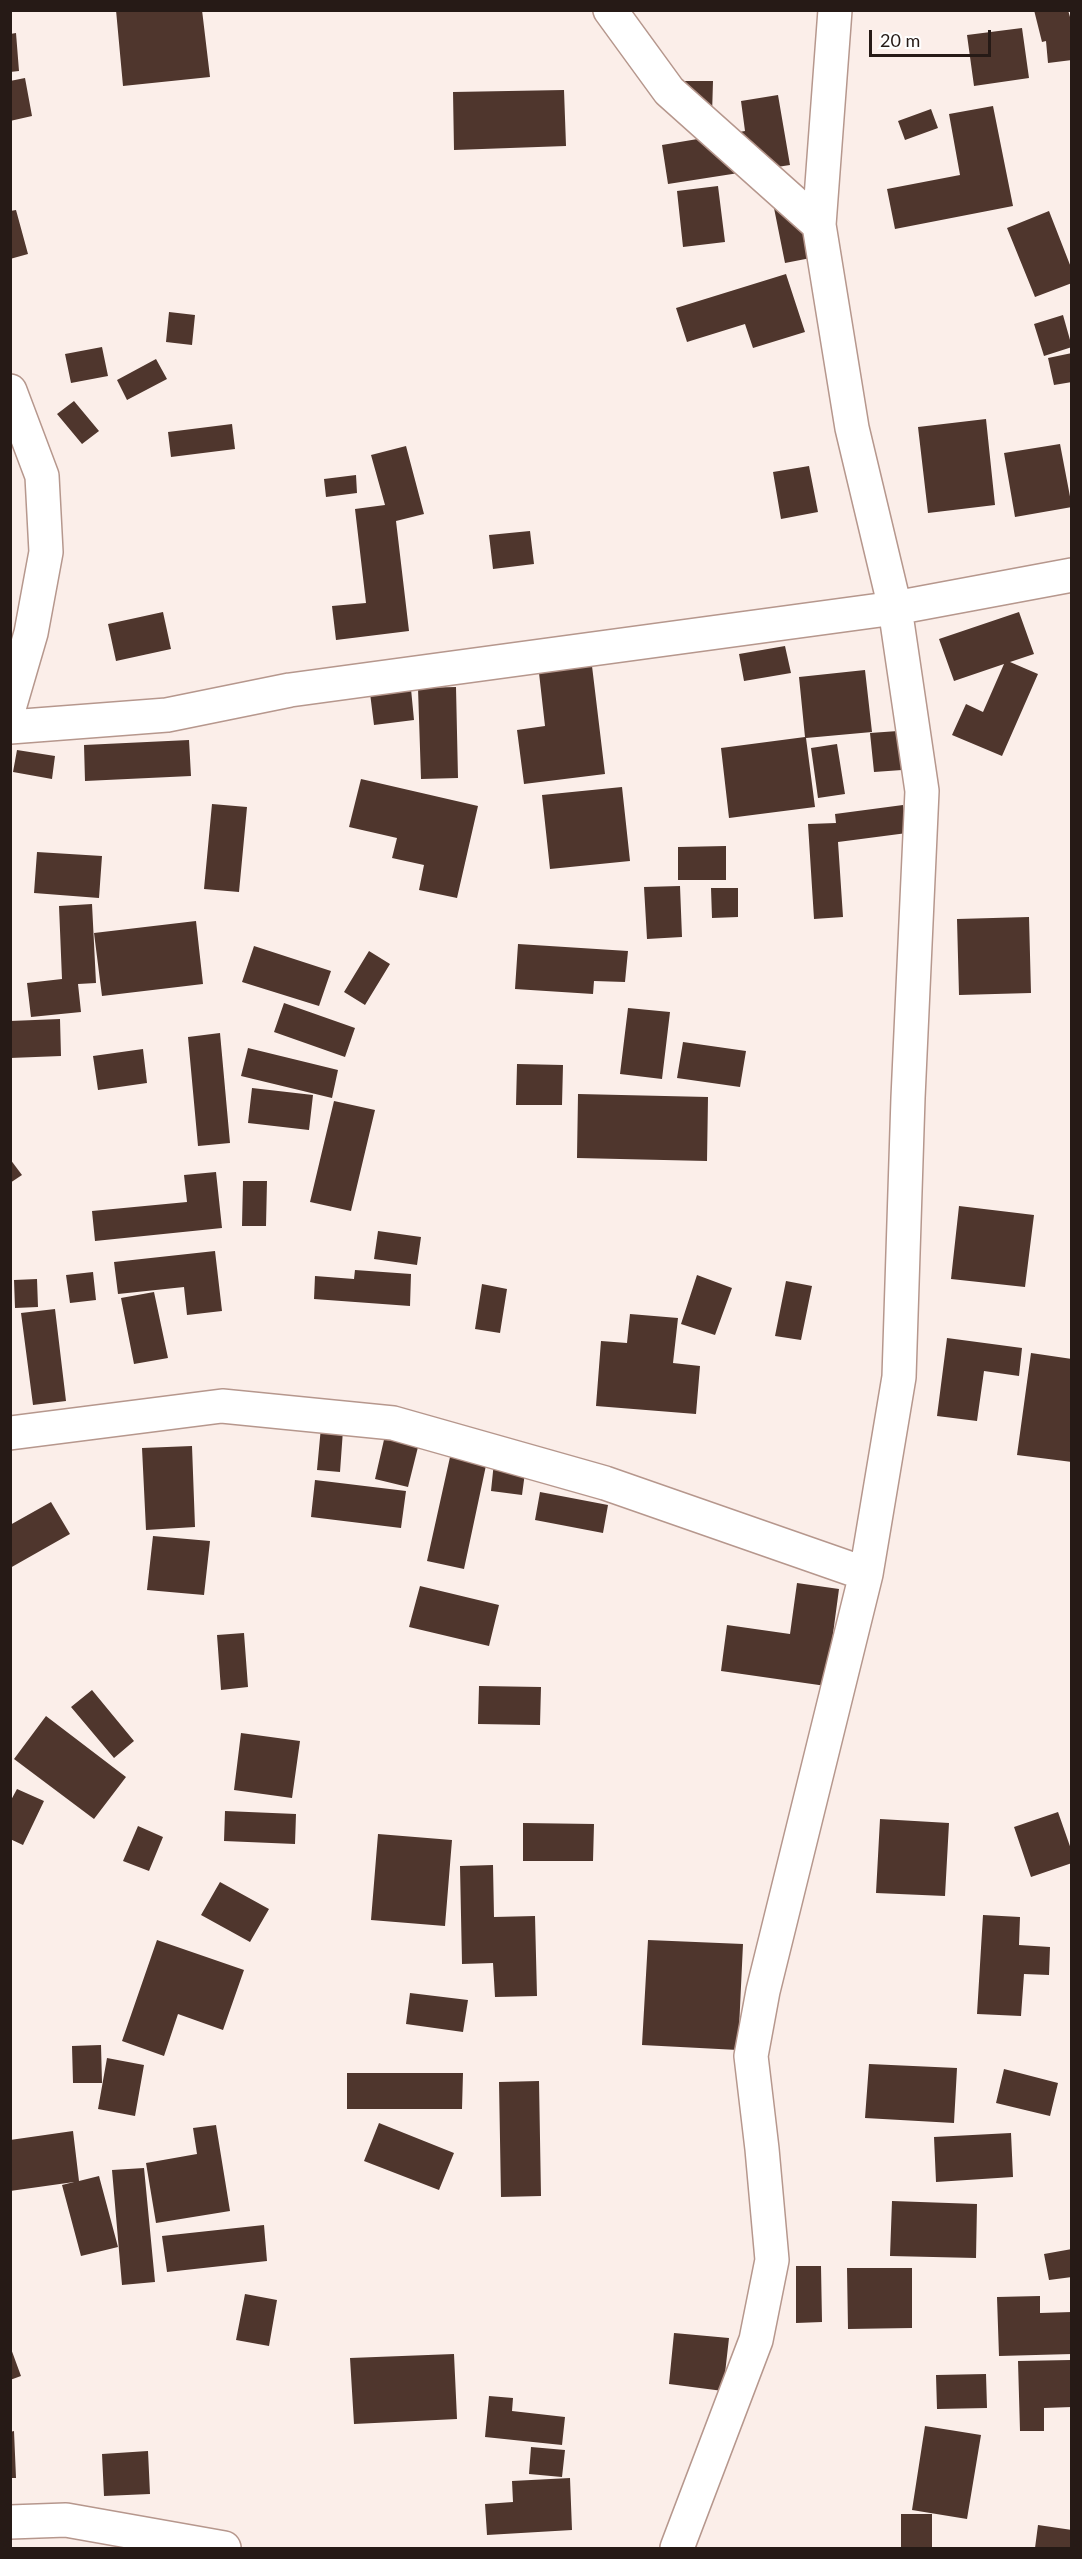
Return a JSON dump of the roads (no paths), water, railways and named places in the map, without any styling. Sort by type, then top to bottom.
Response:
[{"type":"street","points":[[610,10],[669,91],[819,225]]},
{"type":"street","points":[[677,2548],[756,2340],[770,2271],[772,2260],[751,2056],[763,1991],[866,1574],[899,1377],[908,1086],[922,791],[895,608],[852,428],[819,225],[835,10]]},
{"type":"street","points":[[10,391],[42,476],[46,552],[31,633],[10,705]]},
{"type":"street","points":[[10,727],[167,715],[290,690],[895,608],[1071,575]]},
{"type":"street","points":[[10,1433],[222,1406],[393,1423],[605,1483],[866,1574]]},
{"type":"street","points":[[10,2522],[66,2520],[224,2548]]}]
